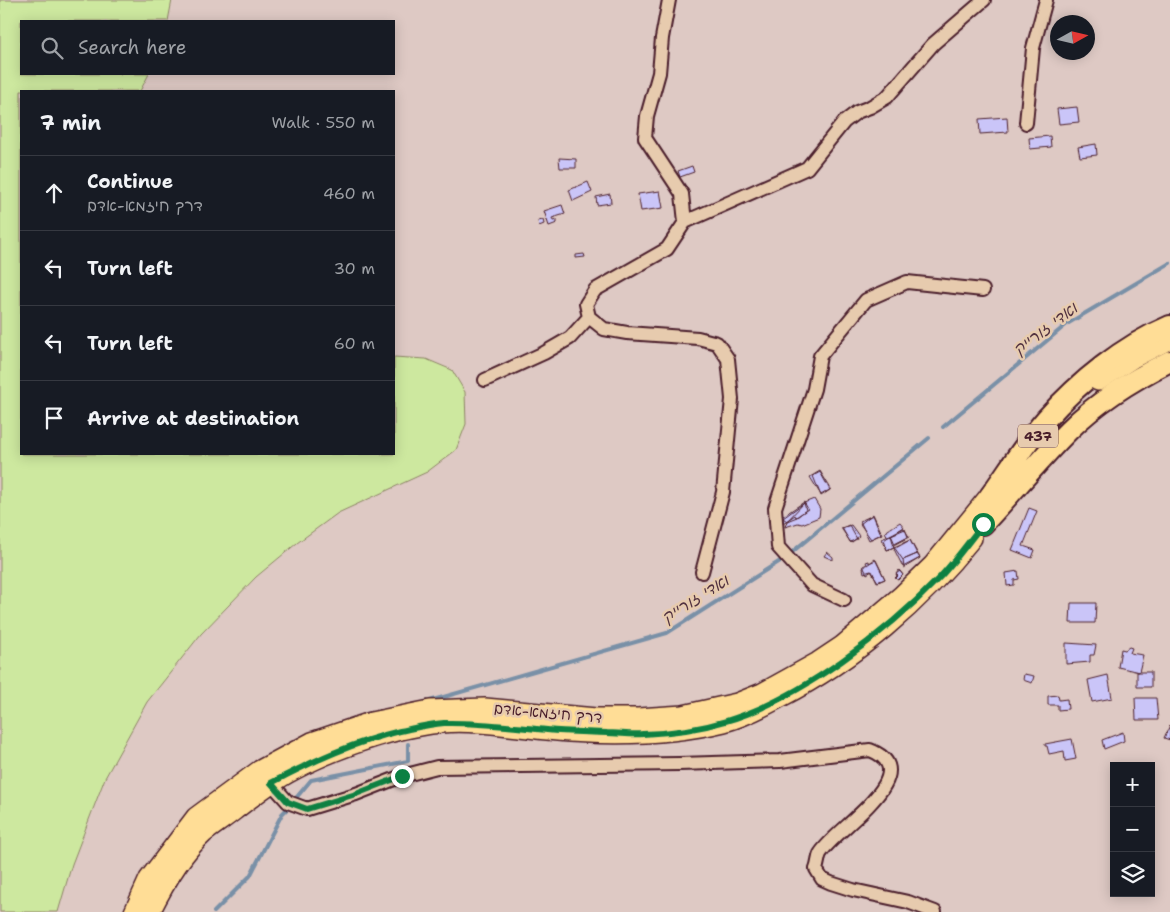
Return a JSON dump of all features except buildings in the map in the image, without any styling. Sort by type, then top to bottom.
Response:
[{"type":"highway","points":[[990,496],[1046,419],[1071,394],[1104,366],[1132,347],[1170,326]]},
{"type":"highway","points":[[983,524],[1070,429],[1116,392],[1170,361]]},
{"type":"main road","name":"437","points":[[990,496],[1029,445],[1090,387],[1132,358],[1170,339]]},
{"type":"main road","name":"437","points":[[983,524],[1036,451],[1066,420],[1120,376],[1170,349]]},
{"type":"main road","name":"דרך חיזמא-אדם","points":[[134,912],[149,879],[196,817],[260,770],[312,742],[371,722],[430,710],[485,708],[596,718],[638,718],[683,715],[737,703],[762,692],[842,646],[901,596],[933,565],[990,496]]},
{"type":"main road","name":"דרך חיזמא-אדם","points":[[150,912],[178,864],[203,834],[271,783],[344,748],[379,736],[442,723],[642,734],[684,730],[726,721],[762,708],[819,677],[894,619],[941,576],[983,524]]},
{"type":"street","points":[[669,0],[662,38],[659,73],[647,116],[645,138],[682,194],[686,222]]},
{"type":"street","points":[[702,572],[724,492],[732,399],[728,359],[717,343],[698,338],[627,333],[604,329],[589,318],[586,304],[595,290],[667,249],[686,222],[807,168],[844,122],[857,112],[888,97],[933,44],[984,0]]},
{"type":"street","points":[[1026,123],[1033,48],[1046,0]]},
{"type":"street","points":[[844,600],[812,585],[778,547],[775,508],[814,389],[820,356],[866,300],[907,282],[983,290]]},
{"type":"street","points":[[485,380],[544,353],[570,338],[589,318]]},
{"type":"street","points":[[271,783],[288,802],[307,809],[356,794],[402,776],[437,767],[780,761],[870,750],[882,755],[888,764],[889,778],[880,794],[820,854],[816,869],[822,880],[853,890],[908,902],[935,912]]},
{"type":"green space","points":[[0,0],[172,0],[168,20],[20,20],[20,75],[148,75],[141,90],[20,90],[20,455],[395,455],[395,357],[426,359],[452,370],[465,392],[466,424],[456,450],[427,472],[338,513],[297,543],[256,577],[201,634],[147,702],[105,778],[72,864],[58,912],[0,912]]},
{"type":"waterway","name":"ואדי זורייק","points":[[943,427],[1067,324],[1170,263]]},
{"type":"waterway","name":"ואדי זורייק","points":[[426,702],[667,633],[785,558],[929,438]]},
{"type":"waterway","name":"ואדי זורייק","points":[[296,798],[311,780],[408,761],[408,744]]},
{"type":"waterway","name":"ואדי זורייק","points":[[214,912],[250,876],[282,814],[287,809]]},
{"type":"route","points":[[402,776],[356,794],[307,809],[288,802],[271,783],[344,748],[379,736],[442,723],[470,723],[548,730],[642,734],[684,730],[726,721],[762,708],[819,677],[894,619],[941,576],[983,524]]}]
